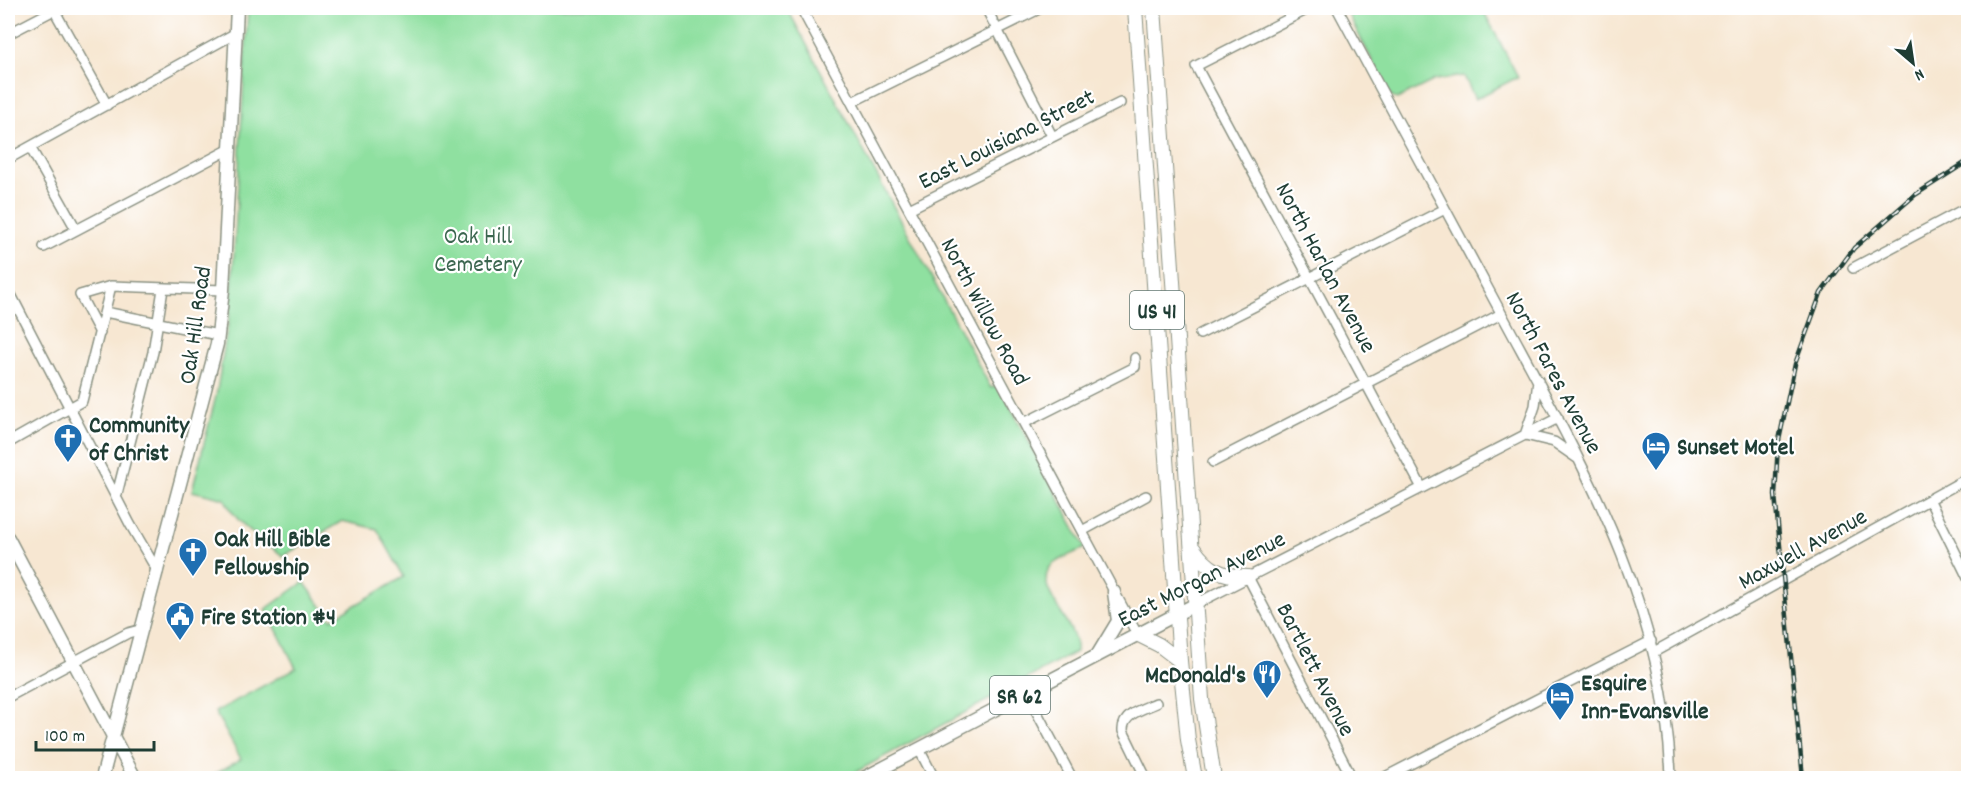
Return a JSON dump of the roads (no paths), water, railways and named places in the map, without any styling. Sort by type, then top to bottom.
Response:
[{"type":"highway","name":"US 41","points":[[1135,8],[1180,661],[1188,740],[1195,778]]},
{"type":"highway","name":"US 41","points":[[1154,8],[1204,724],[1214,778]]},
{"type":"highway","points":[[1192,546],[1211,570],[1228,576],[1248,577]]},
{"type":"highway","points":[[1137,634],[1159,645],[1180,661]]},
{"type":"main road","name":"Oak Hill Road","points":[[102,778],[209,381],[218,335],[223,290],[237,8]]},
{"type":"main road","points":[[8,538],[135,778]]},
{"type":"main road","points":[[1097,655],[1118,621],[1114,592]]},
{"type":"main road","name":"East Morgan Avenue","points":[[864,778],[1196,604]]},
{"type":"street","name":"North Willow Road","points":[[801,8],[1137,634]]},
{"type":"street","points":[[986,8],[1052,136]]},
{"type":"street","points":[[852,102],[1041,8]]},
{"type":"street","name":"North Harlan Avenue","points":[[1310,8],[1196,66],[1422,488]]},
{"type":"street","name":"North Fares Avenue","points":[[1337,8],[1581,461],[1618,540],[1654,652],[1668,740],[1671,778]]},
{"type":"street","points":[[8,34],[53,9],[107,105]]},
{"type":"street","points":[[8,159],[236,33]]},
{"type":"street","name":"East Louisiana Street","points":[[909,209],[1120,102]]},
{"type":"street","points":[[30,147],[76,229]]},
{"type":"street","points":[[44,247],[230,149]]},
{"type":"street","points":[[1853,268],[1968,207]]},
{"type":"street","points":[[1200,334],[1445,209]]},
{"type":"street","points":[[100,333],[80,295],[111,286],[223,290]]},
{"type":"street","points":[[8,442],[71,408],[83,398],[111,286]]},
{"type":"street","points":[[8,289],[116,498],[158,572]]},
{"type":"street","points":[[116,498],[159,323],[163,289]]},
{"type":"street","points":[[105,312],[218,335]]},
{"type":"street","points":[[1213,462],[1502,314]]},
{"type":"street","points":[[1024,423],[1135,362]]},
{"type":"street","points":[[1538,380],[1535,406],[1525,435],[1554,442],[1581,461]]},
{"type":"street","name":"East Morgan Avenue","points":[[1196,604],[1558,418]]},
{"type":"street","name":"Maxwell Avenue","points":[[1654,652],[1968,478]]},
{"type":"street","points":[[1082,531],[1146,496]]},
{"type":"street","points":[[1930,501],[1968,578]]},
{"type":"street","name":"Bartlett Avenue","points":[[1248,577],[1352,778]]},
{"type":"street","points":[[8,697],[128,633],[142,629]]},
{"type":"street","points":[[1383,778],[1651,641]]},
{"type":"street","points":[[1026,692],[1072,778]]},
{"type":"street","points":[[1146,778],[1122,724],[1125,719],[1156,703]]},
{"type":"street","points":[[919,749],[934,778]]},
{"type":"railway","points":[[1803,778],[1775,495],[1778,445],[1795,364],[1821,293],[1854,248],[1915,195],[1968,161]]},
{"type":"place","name":"Community of Christ","points":[[68,464]]},
{"type":"place","name":"Sunset Motel","points":[[1656,472]]},
{"type":"place","name":"Oak Hill Bible Fellowship","points":[[193,578]]},
{"type":"place","name":"Fire Station #4","points":[[180,642]]},
{"type":"place","name":"McDonald's","points":[[1267,700]]},
{"type":"place","name":"Esquire Inn-Evansville","points":[[1560,722]]},
{"type":"park label","name":"Oak Hill Cemetery","points":[[478,249]]}]
